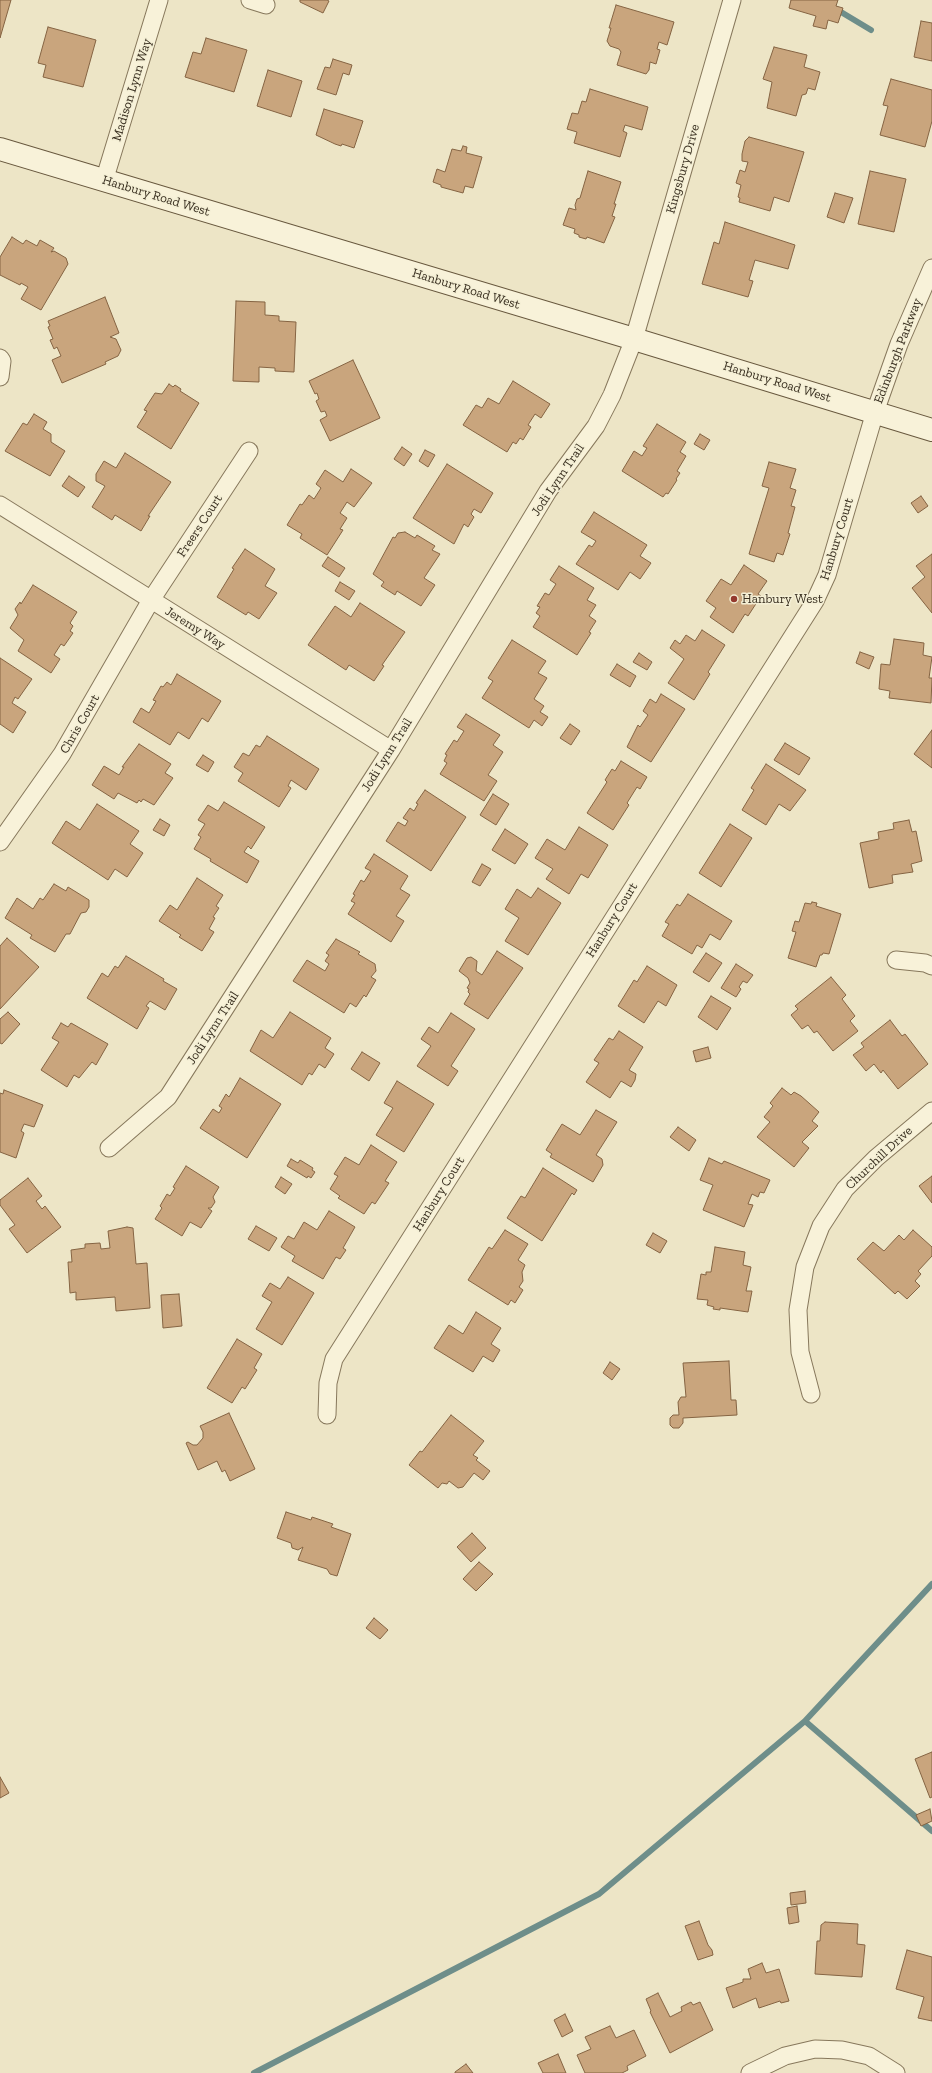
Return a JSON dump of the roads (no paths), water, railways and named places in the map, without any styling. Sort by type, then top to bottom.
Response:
[{"type":"main road","name":"Hanbury Road West","points":[[0,149],[932,430]]},
{"type":"street","name":"Madison Lynn Way","points":[[104,181],[159,0]]},
{"type":"street","name":"Kingsbury Drive","points":[[634,339],[732,0]]},
{"type":"street","name":"Edinburgh Parkway","points":[[875,412],[899,344],[932,268]]},
{"type":"street","name":"Jodi Lynn Trail","points":[[109,1148],[168,1097],[391,750],[548,491],[596,426],[612,395],[634,339]]},
{"type":"street","points":[[0,358],[2,361],[0,377]]},
{"type":"street","name":"Hanbury Court","points":[[327,1415],[328,1383],[334,1359],[815,601],[827,575],[875,412]]},
{"type":"street","name":"Freers Court","points":[[151,600],[249,451]]},
{"type":"street","name":"Jeremy Way","points":[[0,505],[391,750]]},
{"type":"street","name":"Chris Court","points":[[0,842],[62,754],[151,600]]},
{"type":"street","points":[[896,960],[925,963],[932,966]]},
{"type":"street","name":"Churchill Drive","points":[[811,1394],[800,1352],[798,1310],[805,1267],[821,1226],[845,1189],[876,1158],[932,1111]]},
{"type":"street","points":[[750,2073],[785,2056],[815,2049],[842,2050],[869,2056],[896,2073]]},
{"type":"waterway","points":[[836,9],[871,30]]},
{"type":"waterway","points":[[254,2073],[599,1894],[805,1721],[932,1584]]},
{"type":"waterway","points":[[805,1721],[932,1831]]},
{"type":"place","name":"Hanbury West","points":[[734,599]]}]
